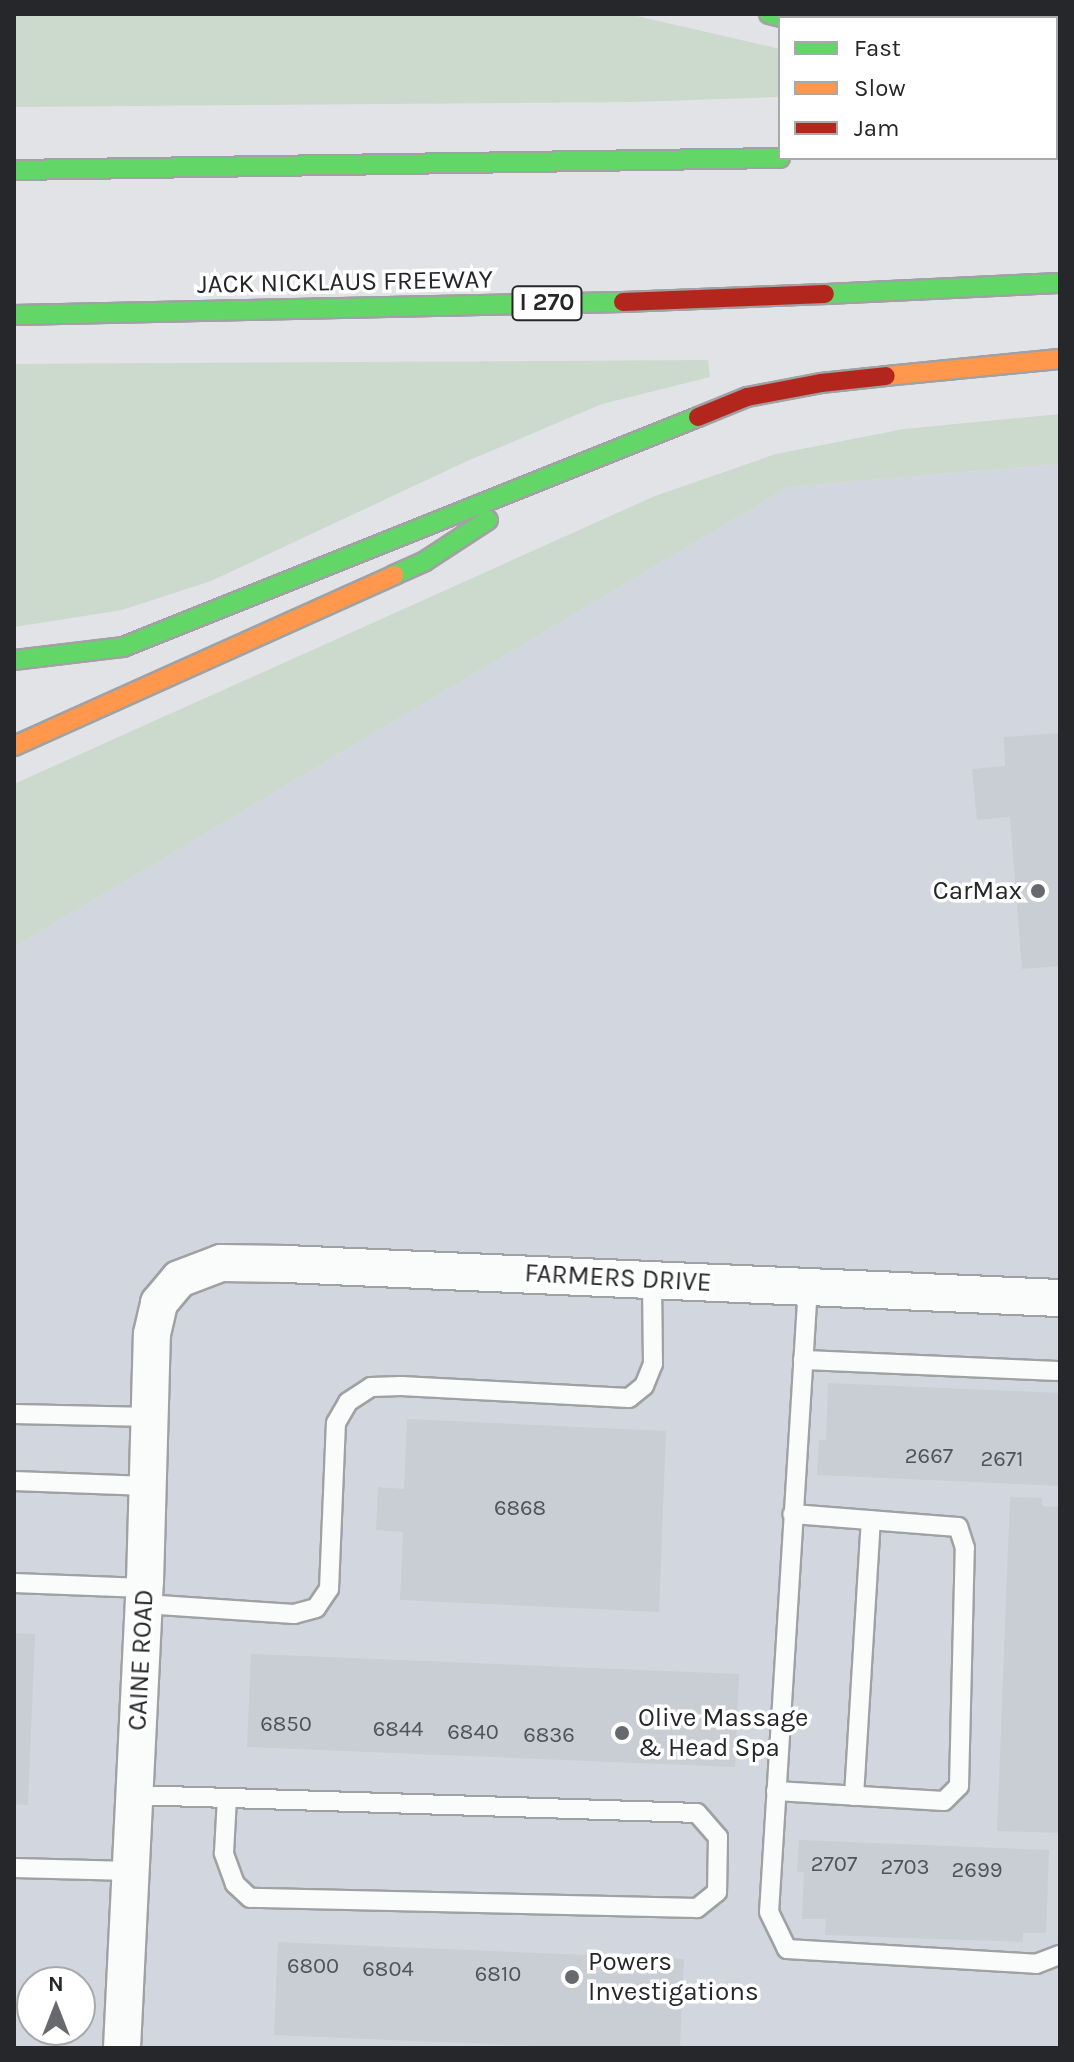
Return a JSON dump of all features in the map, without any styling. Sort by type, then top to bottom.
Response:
[{"type":"highway","points":[[14,170],[778,158]]},
{"type":"highway","name":"JACK NICKLAUS FREEWAY","points":[[14,315],[698,300],[1060,283]]},
{"type":"highway","points":[[14,660],[123,647],[747,397],[821,383],[1060,359]]},
{"type":"highway","points":[[14,746],[425,561],[567,469]]},
{"type":"street","name":"FARMERS DRIVE","points":[[179,1279],[221,1263],[1060,1298]]},
{"type":"street","name":"CAINE ROAD","points":[[122,2048],[144,1596],[152,1334],[159,1303],[179,1279]]},
{"type":"lane","points":[[14,1583],[294,1614],[316,1608],[329,1589],[336,1423],[348,1402],[371,1387],[401,1386],[629,1398],[644,1386],[653,1364],[652,1279]]},
{"type":"lane","points":[[808,1286],[769,1912],[787,1949],[1036,1964],[1060,1955]]},
{"type":"lane","points":[[803,1360],[1060,1371]]},
{"type":"lane","points":[[14,1414],[150,1417]]},
{"type":"lane","points":[[14,1481],[148,1486]]},
{"type":"lane","points":[[776,1791],[944,1801],[959,1786],[965,1548],[958,1527],[793,1514]]},
{"type":"lane","points":[[854,1796],[871,1521]]},
{"type":"lane","points":[[135,1795],[697,1813],[718,1837],[717,1892],[697,1908],[250,1898],[235,1884],[224,1853],[227,1798]]},
{"type":"lane","points":[[14,1868],[131,1871]]},
{"type":"shaded area","points":[[14,14],[628,14],[778,49],[778,97],[632,102],[14,107]]},
{"type":"shaded area","points":[[708,360],[710,377],[602,404],[465,462],[211,581],[122,610],[14,627],[14,364]]},
{"type":"shaded area","points":[[1060,414],[1060,464],[788,487],[14,947],[14,784],[655,496],[776,454],[904,429]]},
{"type":"shaded area","points":[[1060,464],[1060,2048],[14,2048],[14,947],[788,487]]},
{"type":"building","name":"CarMax","points":[[1060,733],[1060,966],[1022,969],[1010,817],[977,820],[972,769],[1005,766],[1004,737]]},
{"type":"building","points":[[828,1383],[1060,1393],[1060,1486],[817,1475],[819,1440],[826,1440]]},
{"type":"building","points":[[407,1419],[666,1431],[659,1612],[400,1600],[403,1532],[376,1530],[378,1487],[404,1489]]},
{"type":"building","points":[[1010,1497],[1042,1498],[1042,1506],[1060,1507],[1060,1833],[997,1831]]},
{"type":"building","points":[[14,1633],[35,1634],[28,1805],[14,1804]]},
{"type":"building","points":[[251,1654],[739,1674],[735,1767],[247,1747]]},
{"type":"building","points":[[799,1840],[1049,1850],[1046,1933],[1023,1933],[1023,1942],[825,1935],[826,1919],[802,1919],[804,1872],[797,1872]]},
{"type":"building","points":[[278,1942],[684,1959],[680,2048],[583,2048],[274,2035]]},
{"type":"traffic: fast","points":[[769,14],[778,16]]},
{"type":"traffic: fast","points":[[14,170],[778,158]]},
{"type":"traffic: fast","points":[[825,294],[1060,283]]},
{"type":"traffic: fast","points":[[14,315],[623,302]]},
{"type":"traffic: fast","points":[[14,660],[123,647],[698,417]]},
{"type":"traffic: fast","points":[[394,575],[425,561],[488,520]]},
{"type":"traffic: slow","points":[[886,376],[1060,359]]},
{"type":"traffic: slow","points":[[14,746],[394,575]]},
{"type":"traffic: jam","points":[[623,302],[825,294]]},
{"type":"traffic: jam","points":[[698,417],[747,397],[821,383],[886,376]]},
{"type":"place","name":"CarMax","points":[[1038,891]]},
{"type":"place","name":"Olive Massage & Head Spa","points":[[622,1733]]},
{"type":"place","name":"Powers Investigations","points":[[572,1977]]}]
